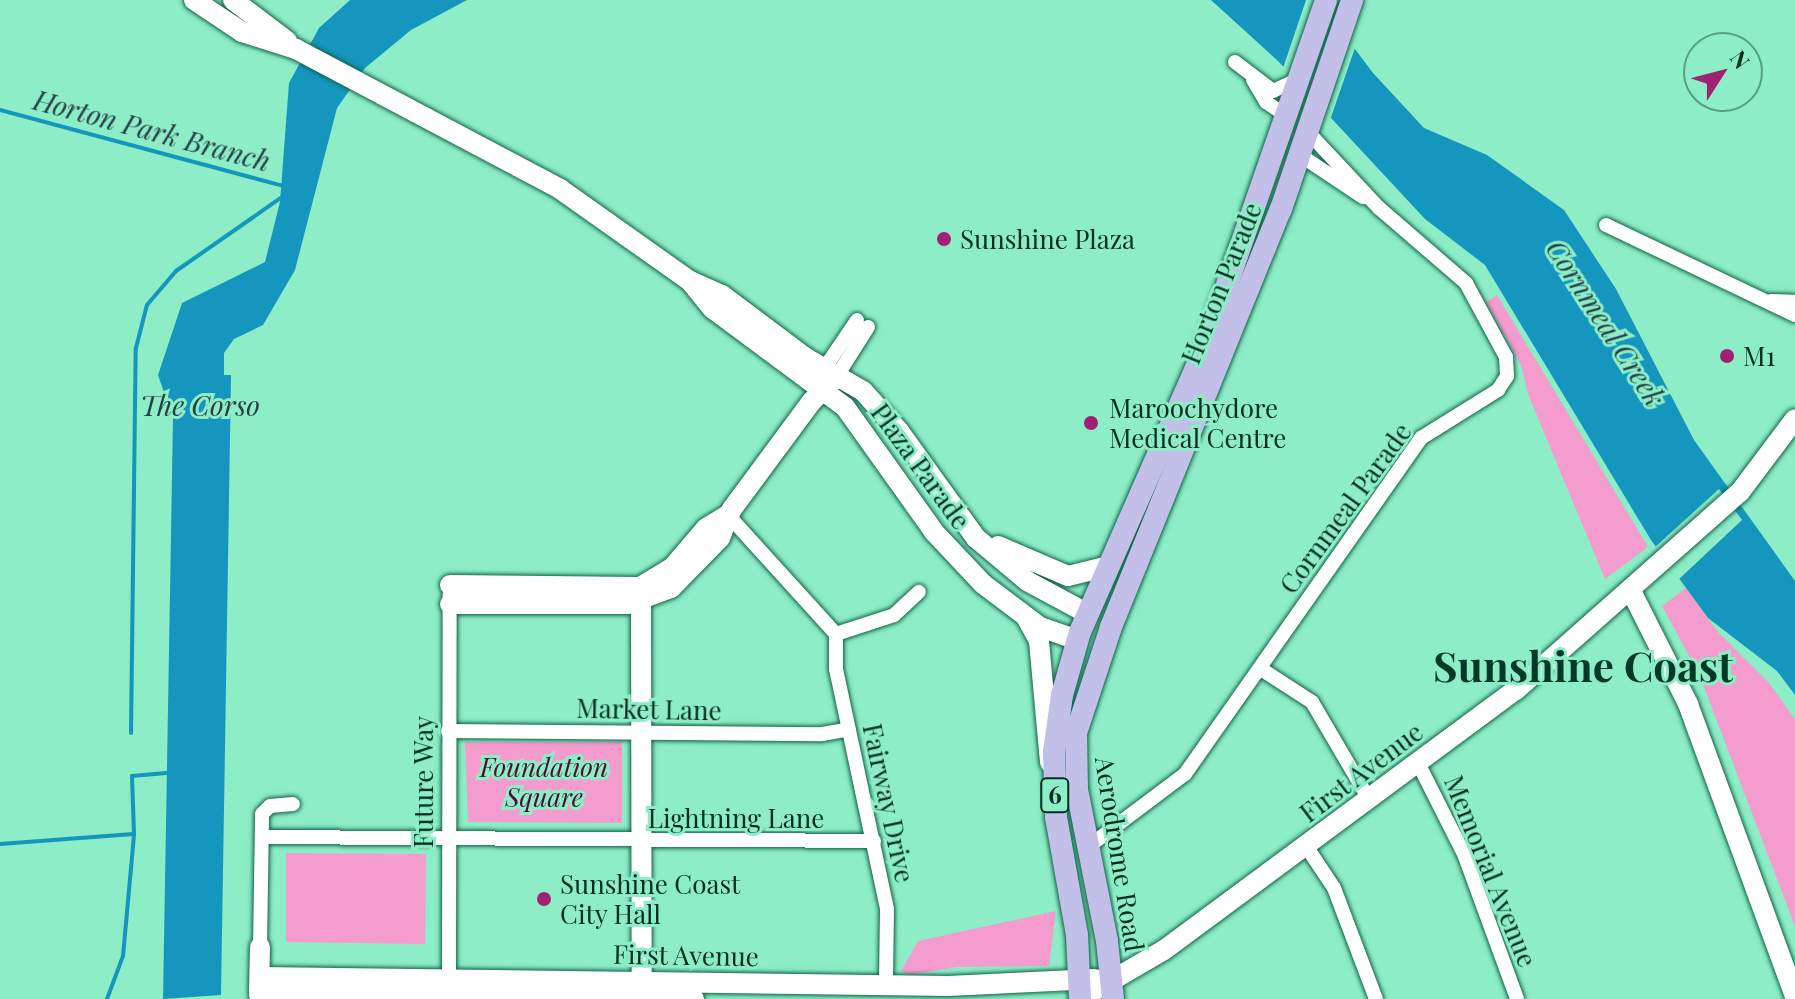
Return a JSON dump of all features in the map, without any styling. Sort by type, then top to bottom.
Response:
[{"type":"main road","name":"Plaza Parade","points":[[194,0],[242,32],[296,49],[560,189],[690,281],[722,295],[823,385],[872,440],[934,532],[983,584],[1024,616],[1062,638],[1078,640]]},
{"type":"main road","name":"Plaza Parade","points":[[233,0],[296,49]]},
{"type":"main road","name":"Horton Parade","points":[[1111,627],[1300,155],[1352,0]]},
{"type":"main road","name":"Horton Parade","points":[[1088,614],[1206,345],[1326,1]]},
{"type":"main road","points":[[1287,116],[1315,108]]},
{"type":"main road","points":[[1287,116],[1307,131]]},
{"type":"main road","points":[[1287,116],[1300,155]]},
{"type":"main road","name":"Plaza Parade","points":[[823,385],[877,404],[961,522],[1016,573],[1088,614]]},
{"type":"main road","points":[[450,594],[642,593],[672,568],[706,528],[728,515],[823,385]]},
{"type":"main road","name":"First Avenue","points":[[259,990],[642,993],[886,984],[1045,985],[1080,994],[1112,989],[1516,690],[1728,502],[1795,419]]},
{"type":"main road","points":[[961,522],[1048,571],[1081,576],[1109,566]]},
{"type":"main road","points":[[1631,591],[1692,715],[1795,996]]},
{"type":"main road","points":[[642,593],[642,993]]},
{"type":"main road","points":[[1088,614],[1111,627]]},
{"type":"main road","name":"Aerodrome Road","points":[[1080,994],[1054,778],[1059,709],[1088,614]]},
{"type":"main road","points":[[1024,616],[1039,641],[1042,722],[1054,778]]},
{"type":"main road","points":[[1078,640],[1111,627]]},
{"type":"main road","name":"Aerodrome Road","points":[[1111,627],[1076,733],[1077,789],[1112,989]]},
{"type":"main road","points":[[259,990],[260,947]]},
{"type":"main road","name":"First Avenue","points":[[642,993],[694,999]]},
{"type":"street","points":[[1235,62],[1274,91],[1296,81]]},
{"type":"street","points":[[1249,73],[1266,102],[1287,116]]},
{"type":"street","name":"Cornmeal Parade","points":[[1088,847],[1178,782],[1261,669],[1421,438],[1498,390],[1508,372],[1471,289],[1377,206],[1307,131]]},
{"type":"street","name":"Cornmeal Parade","points":[[1300,155],[1377,206]]},
{"type":"street","points":[[1606,225],[1795,315]]},
{"type":"street","points":[[1771,301],[1795,302]]},
{"type":"street","points":[[823,385],[862,323]]},
{"type":"street","points":[[728,515],[836,634],[894,615],[919,592]]},
{"type":"street","name":"Future Way","points":[[448,991],[450,594]]},
{"type":"street","name":"Fairway Drive","points":[[836,634],[836,669],[887,909],[886,984]]},
{"type":"street","points":[[1261,669],[1312,702],[1369,799]]},
{"type":"street","name":"Market Lane","points":[[448,731],[822,734],[849,729]]},
{"type":"street","name":"Memorial Avenue","points":[[1418,763],[1464,854],[1517,999]]},
{"type":"street","points":[[260,947],[262,814],[270,806],[293,804]]},
{"type":"street","name":"Lightning Lane","points":[[262,837],[874,841]]},
{"type":"street","points":[[1306,846],[1334,888],[1376,999]]},
{"type":"green space","points":[[1497,295],[1648,547],[1605,579],[1528,394],[1521,365],[1486,302]]},
{"type":"green space","points":[[1686,588],[1718,632],[1769,683],[1795,719],[1795,926],[1699,674],[1662,606]]},
{"type":"green space","name":"Foundation Square","points":[[465,742],[622,742],[622,823],[468,822]]},
{"type":"green space","points":[[286,853],[426,854],[425,944],[286,942]]},
{"type":"green space","points":[[1056,911],[1049,966],[956,967],[910,975],[901,971],[918,941]]},
{"type":"water","name":"The Corso","points":[[350,0],[467,0],[411,30],[365,68],[337,108],[295,270],[263,325],[234,339],[224,353],[224,375],[231,375],[221,995],[163,999],[173,418],[158,375],[182,303],[265,262],[280,202],[289,83],[319,28]]},
{"type":"water","name":"Cornmeal Creek","points":[[1211,0],[1318,0],[1373,73],[1424,128],[1487,155],[1564,210],[1616,289],[1694,440],[1795,581],[1795,695],[1777,671],[1708,618],[1651,540],[1485,265],[1425,219],[1279,62]]},
{"type":"pier","points":[[1306,0],[1323,0],[1356,45],[1329,123],[1282,71]]},
{"type":"pier","points":[[1719,489],[1742,520],[1677,581],[1654,548]]},
{"type":"waterway","name":"Horton Park Branch","points":[[0,110],[284,186]]},
{"type":"waterway","points":[[131,733],[136,348],[147,305],[176,271],[282,197]]},
{"type":"waterway","points":[[0,844],[134,834],[132,776],[169,773]]},
{"type":"waterway","points":[[107,999],[123,956],[134,834]]},
{"type":"place","name":"Sunshine Plaza","points":[[944,239]]},
{"type":"place","name":"M1","points":[[1727,356]]},
{"type":"place","name":"Maroochydore Medical Centre","points":[[1091,423]]},
{"type":"place","name":"Sunshine Coast City Hall","points":[[544,899]]},
{"type":"district","name":"Sunshine Coast","points":[[1583,665]]}]
